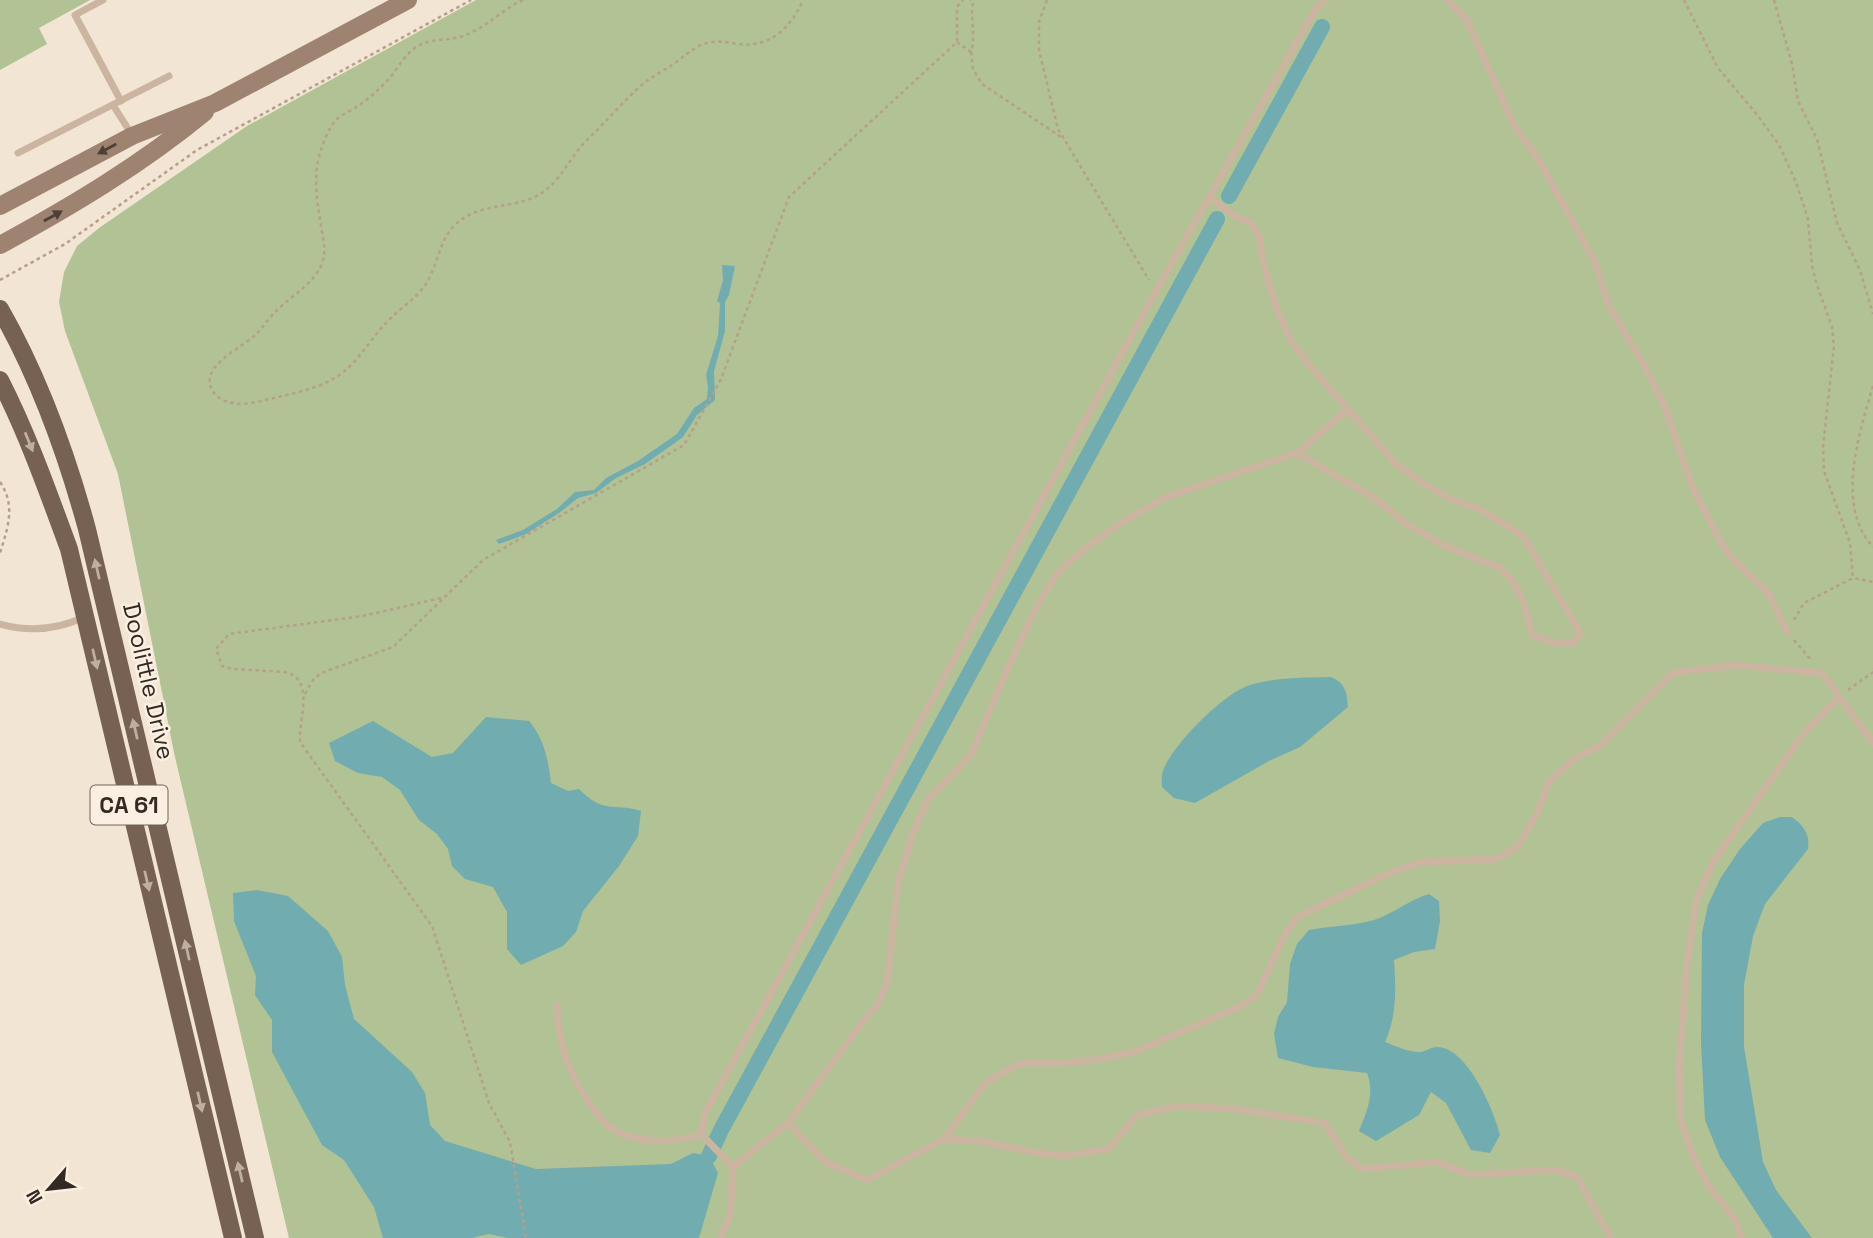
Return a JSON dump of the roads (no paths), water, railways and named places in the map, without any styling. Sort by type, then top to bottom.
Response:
[{"type":"main road","points":[[0,205],[132,136],[215,103],[408,0]]},
{"type":"main road","points":[[0,245],[146,158],[215,103]]},
{"type":"main road","name":"Doolittle Drive","points":[[0,309],[21,345],[44,397],[69,463],[80,503],[255,1238]]},
{"type":"main road","name":"Doolittle Drive","points":[[0,380],[42,474],[69,549],[233,1238]]},
{"type":"lane","points":[[103,0],[75,15],[132,136]]},
{"type":"lane","points":[[701,1134],[705,1113],[1156,291],[1313,13],[1324,0]]},
{"type":"lane","points":[[1447,0],[1466,19],[1515,127],[1543,167],[1595,262],[1609,306],[1665,407],[1692,486],[1716,533],[1728,554],[1769,594],[1787,632]]},
{"type":"lane","points":[[18,153],[169,76]]},
{"type":"lane","points":[[1209,197],[1233,215],[1251,223],[1259,236],[1264,266],[1277,310],[1292,342],[1309,365],[1396,464],[1424,484],[1451,499],[1480,509],[1523,536],[1580,632],[1575,643],[1555,643],[1532,635],[1524,604],[1513,580],[1500,568],[1443,545],[1407,524],[1374,498],[1297,453]]},
{"type":"lane","points":[[733,1167],[789,1123],[877,1005],[887,984],[898,883],[912,833],[928,799],[971,755],[1037,606],[1057,575],[1083,550],[1119,524],[1166,497],[1297,453],[1348,409]]},
{"type":"lane","points":[[0,624],[17,629],[37,630],[72,623],[85,617]]},
{"type":"lane","points":[[789,1123],[826,1162],[867,1180],[944,1139],[986,1082],[1021,1063],[1095,1060],[1137,1051],[1239,1007],[1257,995],[1283,938],[1297,917],[1385,875],[1421,862],[1497,859],[1518,846],[1537,814],[1548,783],[1575,758],[1600,746],[1673,673],[1734,665],[1822,673],[1873,743]]},
{"type":"lane","points":[[1741,1238],[1736,1221],[1707,1185],[1681,1122],[1679,1067],[1687,963],[1696,901],[1713,862],[1803,734],[1839,697]]},
{"type":"lane","points":[[557,1005],[558,1028],[565,1061],[582,1093],[606,1125],[637,1139],[660,1141],[701,1134]]},
{"type":"lane","points":[[944,1139],[979,1141],[1033,1153],[1063,1156],[1109,1149],[1138,1115],[1180,1106],[1265,1113],[1325,1123],[1346,1157],[1362,1170],[1437,1162],[1471,1175],[1554,1170],[1576,1176],[1611,1238]]},
{"type":"lane","points":[[701,1134],[733,1167],[730,1216],[720,1238]]},
{"type":"water","points":[[722,265],[735,266],[725,302],[725,331],[714,371],[715,400],[697,415],[683,437],[645,464],[616,478],[596,493],[578,498],[526,534],[499,544],[496,540],[523,530],[557,509],[575,492],[594,490],[606,478],[638,461],[677,434],[694,408],[707,399],[706,375],[718,336],[720,303],[717,301],[723,280]]},
{"type":"water","points":[[1331,677],[1344,689],[1348,707],[1300,747],[1269,761],[1195,803],[1174,798],[1162,787],[1163,771],[1176,748],[1200,721],[1239,690],[1250,685],[1290,678]]},
{"type":"water","points":[[486,717],[529,721],[542,743],[551,783],[568,791],[579,789],[602,805],[641,811],[638,836],[619,866],[583,911],[576,932],[563,946],[521,965],[507,949],[507,912],[493,887],[465,879],[452,866],[448,849],[437,834],[419,820],[400,790],[382,777],[358,773],[335,761],[329,743],[373,721],[432,757],[453,753]]},
{"type":"water","points":[[1780,817],[1792,817],[1803,827],[1808,839],[1808,849],[1765,904],[1753,936],[1744,985],[1744,1047],[1763,1162],[1776,1190],[1812,1238],[1773,1238],[1720,1157],[1705,1120],[1701,1043],[1702,933],[1708,905],[1720,879],[1740,849],[1763,823]]},
{"type":"water","points":[[257,890],[288,896],[328,931],[342,957],[345,985],[354,1019],[412,1072],[425,1093],[430,1125],[445,1141],[536,1169],[671,1164],[693,1153],[709,1156],[718,1173],[699,1238],[508,1238],[489,1234],[472,1238],[383,1238],[374,1207],[344,1160],[322,1145],[272,1052],[272,1020],[255,995],[256,976],[234,921],[233,893]]},
{"type":"water","points":[[1429,894],[1439,901],[1440,921],[1435,949],[1414,952],[1394,960],[1394,1012],[1385,1042],[1417,1052],[1437,1047],[1459,1057],[1478,1082],[1497,1124],[1500,1135],[1490,1153],[1471,1150],[1446,1103],[1431,1092],[1419,1115],[1376,1141],[1359,1131],[1370,1095],[1367,1073],[1313,1067],[1278,1058],[1274,1034],[1278,1017],[1287,1002],[1290,964],[1297,944],[1309,930],[1374,920]]},
{"type":"waterway","points":[[1229,196],[1322,27]]},
{"type":"waterway","points":[[709,1156],[1217,219]]}]
